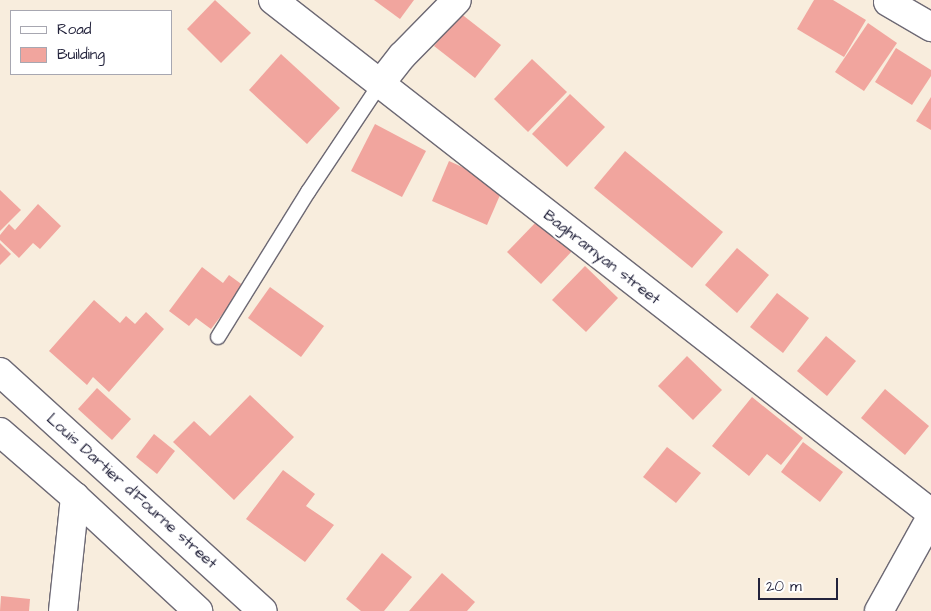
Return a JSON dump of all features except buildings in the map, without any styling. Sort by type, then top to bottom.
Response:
[{"type":"main road","name":"Baghramyan street","points":[[272,0],[931,513]]},
{"type":"main road","points":[[380,84],[402,56],[457,0]]},
{"type":"main road","points":[[888,2],[931,27]]},
{"type":"main road","name":"Louis Dartier d'Fourne street","points":[[0,372],[263,611]]},
{"type":"main road","points":[[0,432],[75,497],[198,611]]},
{"type":"main road","points":[[63,611],[75,497]]},
{"type":"main road","points":[[879,611],[931,517]]},
{"type":"lane","points":[[218,337],[308,192],[380,84]]}]
